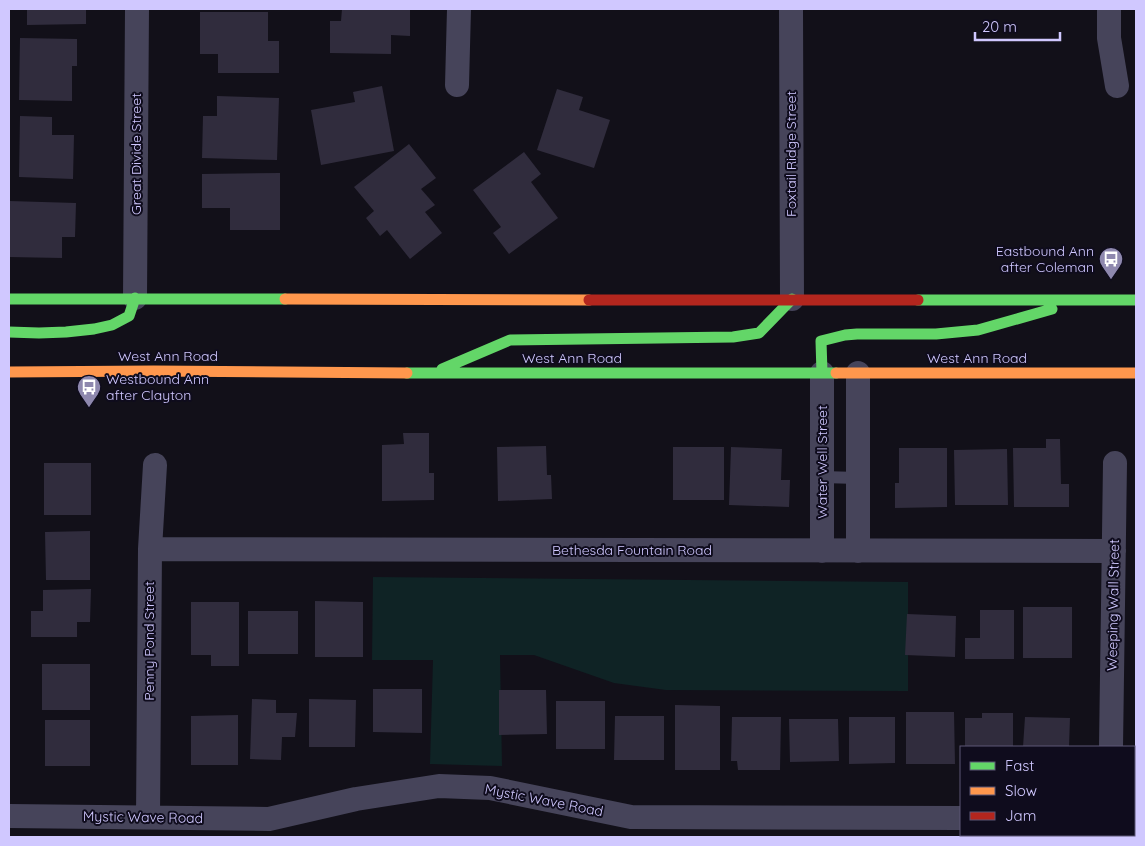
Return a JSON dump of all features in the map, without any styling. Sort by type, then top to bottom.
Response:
[{"type":"main road","points":[[9,298],[1136,300]]},
{"type":"main road","points":[[9,332],[66,332],[112,325],[129,316],[135,298]]},
{"type":"main road","points":[[432,373],[510,340],[733,337],[759,333],[792,299]]},
{"type":"main road","points":[[822,373],[821,341],[857,334],[936,334],[978,330],[1088,300]]},
{"type":"main road","name":"West Ann Road","points":[[9,372],[1136,373]]},
{"type":"street","name":"Great Divide Street","points":[[135,298],[137,9]]},
{"type":"street","points":[[457,85],[459,9]]},
{"type":"street","name":"Foxtail Ridge Street","points":[[791,9],[792,299]]},
{"type":"street","points":[[1110,9],[1109,38],[1117,86]]},
{"type":"street","name":"Water Well Street","points":[[822,373],[822,551]]},
{"type":"street","points":[[858,373],[858,551]]},
{"type":"street","name":"Weeping Wall Street","points":[[1111,746],[1115,463]]},
{"type":"street","name":"Penny Pond Street","points":[[148,817],[150,549],[155,465]]},
{"type":"street","name":"Bethesda Fountain Road","points":[[150,549],[1114,551]]},
{"type":"street","name":"Mystic Wave Road","points":[[9,816],[269,819],[356,799],[439,786],[490,788],[631,817],[960,818]]},
{"type":"lane","points":[[822,477],[858,478]]},
{"type":"green space","points":[[373,577],[908,582],[908,691],[666,690],[614,683],[534,655],[500,655],[502,766],[430,764],[433,660],[372,660]]},
{"type":"building","points":[[27,9],[86,9],[86,24],[27,25]]},
{"type":"building","points":[[342,9],[410,9],[410,36],[391,35],[391,54],[330,53],[330,21],[341,21]]},
{"type":"building","points":[[200,12],[268,12],[268,41],[279,41],[279,73],[218,73],[218,54],[200,54]]},
{"type":"building","points":[[20,38],[77,39],[77,66],[72,66],[72,101],[19,100]]},
{"type":"building","points":[[382,86],[394,151],[321,165],[311,110],[355,102],[353,92]]},
{"type":"building","points":[[557,89],[583,97],[579,110],[610,120],[594,168],[537,150]]},
{"type":"building","points":[[217,96],[279,98],[277,160],[202,158],[203,116],[217,116]]},
{"type":"building","points":[[20,116],[52,117],[52,135],[74,135],[73,179],[19,177]]},
{"type":"building","points":[[409,144],[436,178],[421,189],[435,205],[425,212],[442,233],[410,259],[387,230],[380,236],[366,218],[374,211],[354,187]]},
{"type":"building","points":[[524,152],[541,174],[531,182],[558,218],[509,254],[493,233],[501,227],[473,190]]},
{"type":"building","points":[[280,173],[280,230],[230,230],[230,208],[202,208],[202,174]]},
{"type":"building","points":[[9,201],[76,203],[75,237],[62,237],[62,258],[9,257]]},
{"type":"building","points":[[403,433],[429,433],[429,473],[434,473],[434,500],[382,501],[382,445],[404,444]]},
{"type":"building","points":[[1046,439],[1060,439],[1061,484],[1069,484],[1069,507],[1014,507],[1013,448],[1046,448]]},
{"type":"building","points":[[546,446],[547,475],[551,475],[552,499],[498,501],[497,447]]},
{"type":"building","points":[[673,447],[724,447],[724,500],[673,500]]},
{"type":"building","points":[[731,447],[782,449],[781,480],[790,480],[789,507],[729,505]]},
{"type":"building","points":[[899,448],[947,448],[947,507],[895,508],[895,483],[899,483]]},
{"type":"building","points":[[1007,449],[1008,505],[955,505],[954,450]]},
{"type":"building","points":[[44,463],[91,463],[91,515],[44,515]]},
{"type":"building","points":[[90,531],[90,580],[46,580],[45,532]]},
{"type":"building","points":[[91,589],[90,622],[77,622],[77,637],[31,637],[31,611],[43,611],[43,590]]},
{"type":"building","points":[[315,601],[363,602],[363,657],[315,657]]},
{"type":"building","points":[[191,602],[239,602],[239,666],[211,666],[211,655],[191,655]]},
{"type":"building","points":[[1023,607],[1072,607],[1072,658],[1023,658]]},
{"type":"building","points":[[980,610],[1014,610],[1014,659],[965,659],[965,638],[980,638]]},
{"type":"building","points":[[248,611],[298,611],[298,654],[248,654]]},
{"type":"building","points":[[907,614],[956,616],[955,657],[905,655]]},
{"type":"building","points":[[42,664],[90,664],[90,710],[42,710]]},
{"type":"building","points":[[373,689],[422,689],[422,733],[373,732]]},
{"type":"building","points":[[499,690],[546,690],[547,734],[499,735]]},
{"type":"building","points":[[252,699],[276,700],[276,713],[297,713],[295,737],[282,737],[281,760],[250,759]]},
{"type":"building","points":[[309,699],[356,700],[355,747],[309,747]]},
{"type":"building","points":[[556,701],[605,701],[605,749],[556,749]]},
{"type":"building","points":[[675,705],[720,706],[720,770],[675,770]]},
{"type":"building","points":[[906,712],[954,712],[955,764],[906,764]]},
{"type":"building","points":[[982,713],[1013,713],[1013,746],[965,746],[965,718],[982,718]]},
{"type":"building","points":[[238,715],[238,765],[191,765],[191,716]]},
{"type":"building","points":[[615,716],[664,716],[664,760],[614,760]]},
{"type":"building","points":[[732,717],[781,717],[780,770],[738,770],[737,761],[731,761]]},
{"type":"building","points":[[849,717],[895,717],[895,763],[849,764]]},
{"type":"building","points":[[1025,717],[1070,718],[1069,746],[1023,746]]},
{"type":"building","points":[[789,719],[838,719],[839,761],[790,762]]},
{"type":"building","points":[[45,720],[90,720],[90,766],[45,766]]},
{"type":"traffic: fast","points":[[9,332],[66,332],[112,325],[129,316],[135,298]]},
{"type":"traffic: fast","points":[[9,299],[285,299]]},
{"type":"traffic: fast","points":[[442,369],[510,340],[733,337],[759,333],[792,299]]},
{"type":"traffic: fast","points":[[918,300],[1136,300]]},
{"type":"traffic: fast","points":[[822,373],[821,341],[857,334],[936,334],[978,330],[1052,309]]},
{"type":"traffic: fast","points":[[407,373],[836,373]]},
{"type":"traffic: slow","points":[[285,299],[589,300]]},
{"type":"traffic: slow","points":[[9,372],[407,373]]},
{"type":"traffic: slow","points":[[836,373],[1136,373]]},
{"type":"traffic: jam","points":[[589,300],[918,300]]},
{"type":"place","name":"Eastbound Ann after Coleman","points":[[1111,280]]},
{"type":"place","name":"Westbound Ann after Clayton","points":[[89,408]]}]
